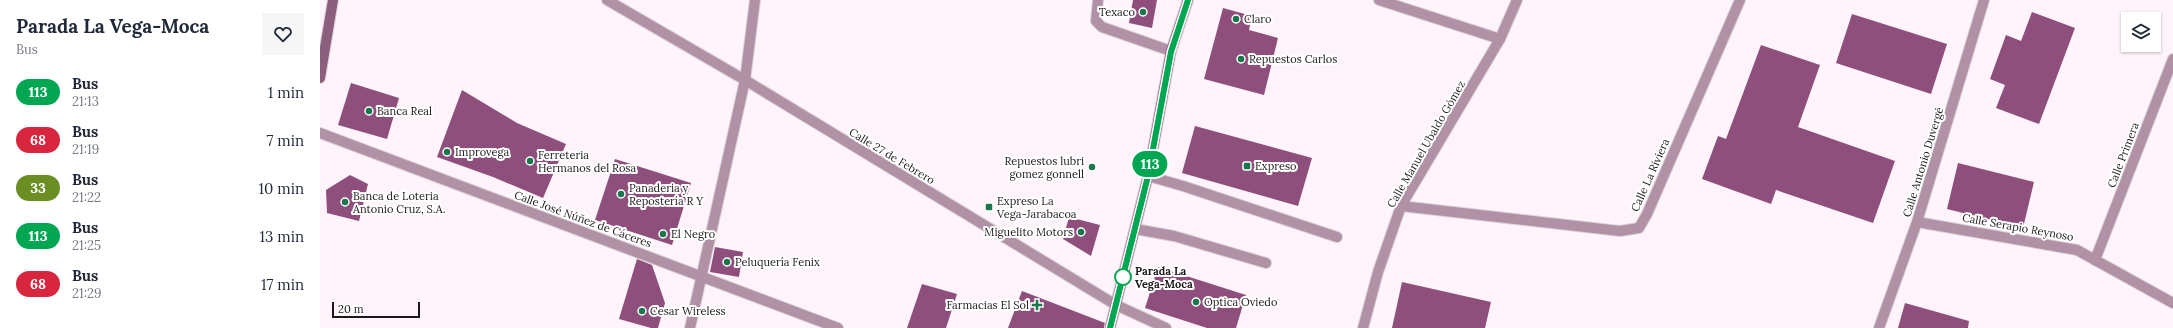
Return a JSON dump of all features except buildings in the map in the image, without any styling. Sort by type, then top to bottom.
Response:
[{"type":"main road","points":[[320,78],[334,0]]},
{"type":"main road","points":[[1110,328],[1148,176],[1171,52],[1188,0]]},
{"type":"street","name":"Calle 27 de Febrero","points":[[607,0],[745,80],[1116,305],[1166,328]]},
{"type":"street","points":[[690,328],[745,80],[755,0]]},
{"type":"street","points":[[1098,0],[1096,21],[1102,27],[1171,52]]},
{"type":"street","points":[[1379,0],[1500,39]]},
{"type":"street","name":"Calle Manuel Ubaldo Gómez","points":[[1363,328],[1378,272],[1401,206],[1500,39],[1516,0]]},
{"type":"street","name":"Calle La Riviera","points":[[1401,206],[1620,231],[1639,228],[1647,214],[1740,0]]},
{"type":"street","name":"Calle Antonio Duvergé","points":[[1879,328],[1917,222],[1984,0]]},
{"type":"street","name":"Calle Primera","points":[[2095,260],[2173,59]]},
{"type":"street","name":"Calle José Núñez de Cáceres","points":[[320,133],[701,275],[838,328]]},
{"type":"street","points":[[1148,176],[1183,186],[1337,237]]},
{"type":"street","name":"Calle Serapio Reynoso","points":[[1917,222],[2077,250],[2173,303]]},
{"type":"street","points":[[1134,229],[1174,236],[1266,263]]},
{"type":"bus line","name":"113","points":[[1110,328],[1148,176],[1171,52],[1188,0]]},
{"type":"place","name":"Texaco","points":[[1143,12]]},
{"type":"place","name":"Claro","points":[[1236,19]]},
{"type":"place","name":"Repuestos Carlos","points":[[1241,59]]},
{"type":"place","name":"Banca Real","points":[[369,111]]},
{"type":"place","name":"Improvega","points":[[447,152]]},
{"type":"place","name":"Ferreteria Hermanos del Rosa","points":[[530,161]]},
{"type":"place","name":"Expreso","points":[[1247,166]]},
{"type":"place","name":"Repuestos lubri gomez gonnell","points":[[1092,167]]},
{"type":"place","name":"Panaderia y Repostería R Y","points":[[621,194]]},
{"type":"place","name":"Banca de Loteria Antonio Cruz, S.A.","points":[[345,202]]},
{"type":"place","name":"Expreso La Vega-Jarabacoa","points":[[989,207]]},
{"type":"place","name":"Miguelito Motors","points":[[1081,232]]},
{"type":"place","name":"El Negro","points":[[663,234]]},
{"type":"place","name":"Peluquería Fenix","points":[[727,262]]},
{"type":"place","name":"Parada La Vega-Moca","points":[[1123,277]]},
{"type":"place","name":"Optica Oviedo","points":[[1196,302]]},
{"type":"place","name":"Farmacias El Sol","points":[[1037,305]]},
{"type":"place","name":"Cesar Wireless","points":[[642,311]]}]
